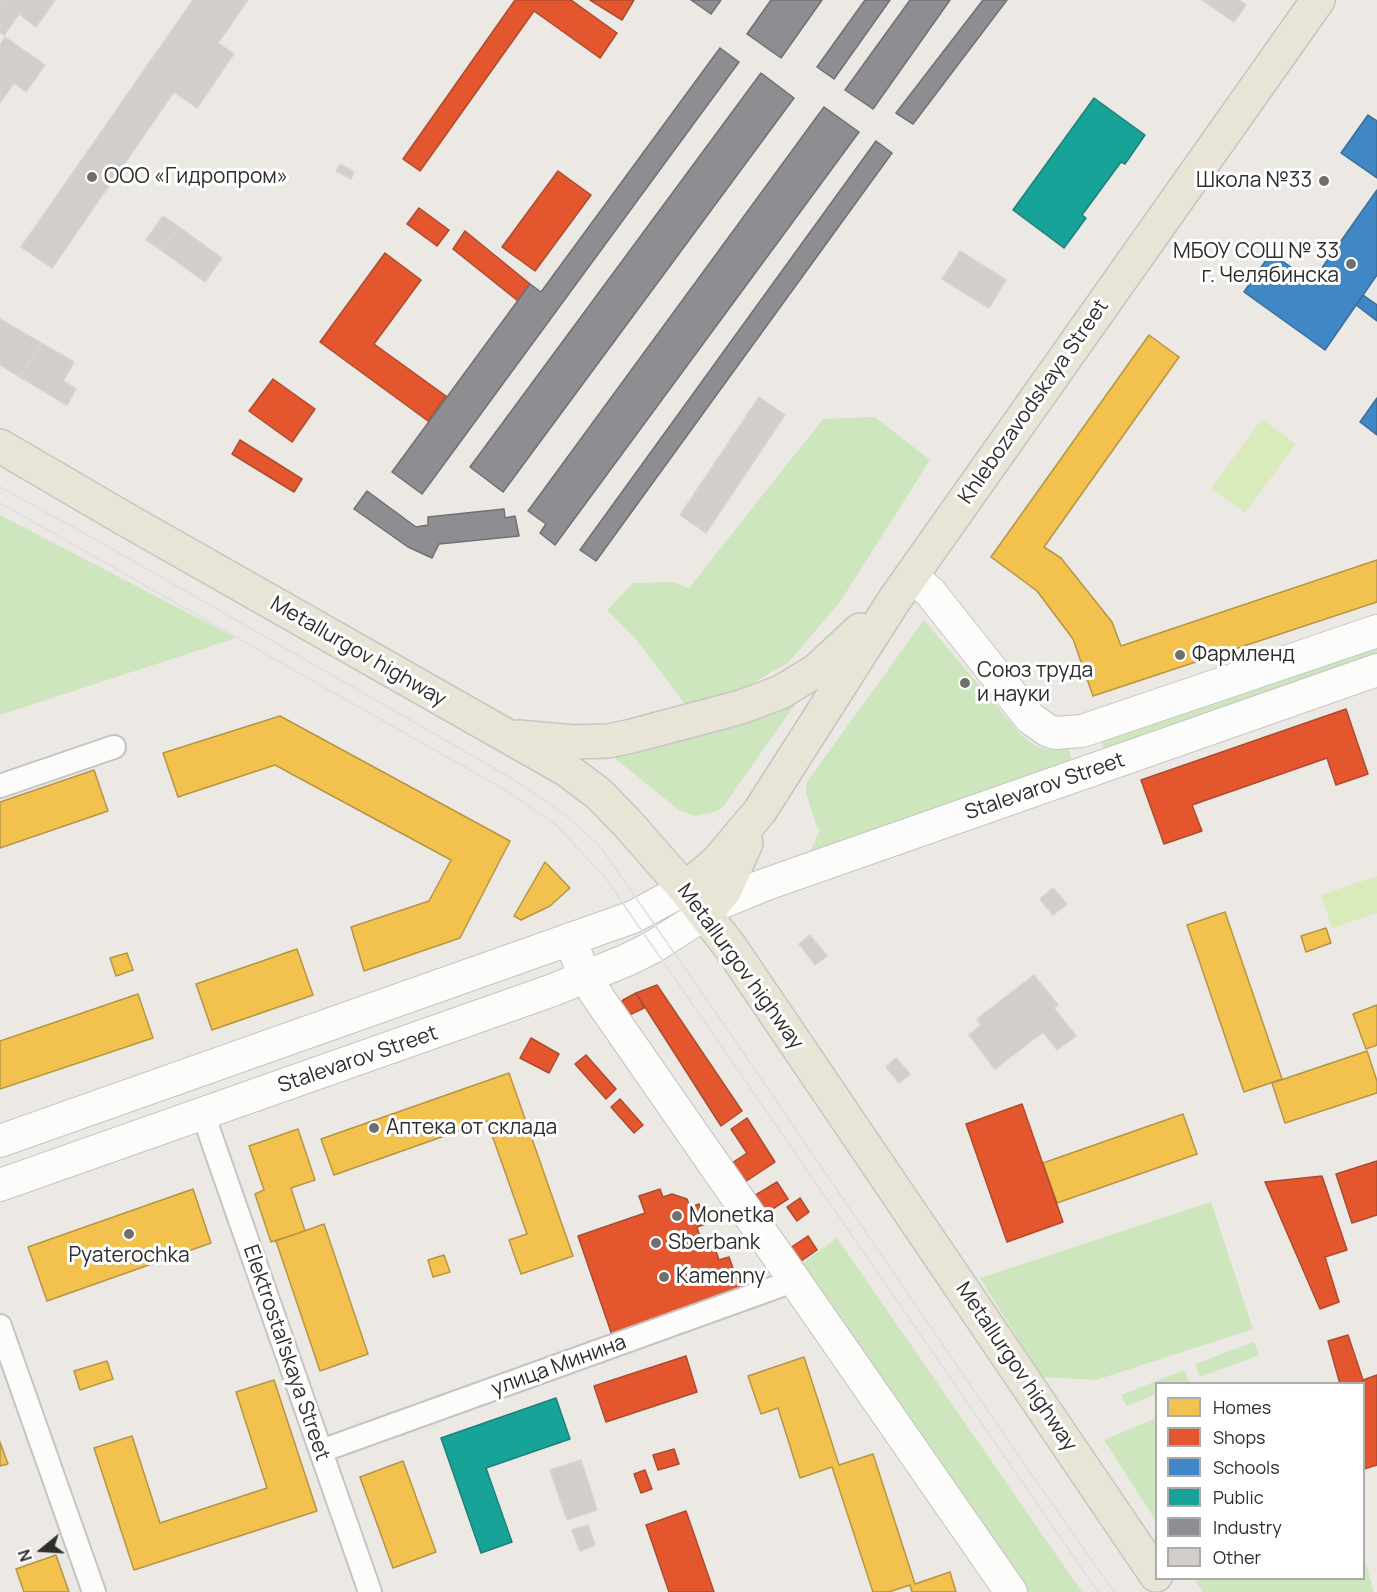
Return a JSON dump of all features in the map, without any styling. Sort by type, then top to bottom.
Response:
[{"type":"main road","name":"Khlebozavodskaya Street","points":[[685,889],[717,862],[760,811],[903,587],[1318,0]]},
{"type":"main road","name":"Metallurgov highway","points":[[0,446],[567,770],[599,794],[635,831],[685,889],[710,910],[731,948],[1155,1573]]},
{"type":"main road","points":[[506,736],[573,742],[608,741],[741,707],[781,692],[818,670],[903,587]]},
{"type":"main road","name":"Khlebozavodskaya Street","points":[[710,910],[725,890],[760,811]]},
{"type":"street","name":"Stalevarov Street","points":[[903,587],[930,592],[1030,718],[1055,733],[1082,731],[1377,631]]},
{"type":"street","name":"Stalevarov Street","points":[[0,1185],[465,1023],[585,977],[653,947],[710,910],[764,885],[1377,670]]},
{"type":"street","points":[[1082,731],[1077,746],[1082,774]]},
{"type":"street","points":[[0,786],[114,747]]},
{"type":"street","name":"Stalevarov Street","points":[[0,1141],[633,917],[685,889]]},
{"type":"street","points":[[570,939],[585,977],[1011,1592]]},
{"type":"street","points":[[188,1074],[203,1114]]},
{"type":"street","name":"Elektrostal'skaya Street","points":[[203,1114],[370,1592]]},
{"type":"street","name":"улица Минина","points":[[321,1451],[796,1280]]},
{"type":"street","points":[[0,1326],[94,1592]]},
{"type":"green space","points":[[875,417],[930,460],[840,602],[788,663],[744,688],[688,708],[635,638],[607,610],[633,583],[673,582],[689,588],[823,419]]},
{"type":"green space","points":[[1262,419],[1296,444],[1245,513],[1211,488]]},
{"type":"green space","points":[[0,515],[236,638],[0,715]]},
{"type":"green space","points":[[924,620],[1022,736],[1035,745],[1049,750],[1068,744],[1073,768],[806,860],[820,830],[806,793],[806,783]]},
{"type":"green space","points":[[1377,639],[1377,661],[1104,750],[1099,737]]},
{"type":"green space","points":[[808,686],[723,807],[715,812],[695,816],[679,810],[612,756],[674,743],[772,712]]},
{"type":"green space","points":[[1377,876],[1377,913],[1332,928],[1321,895]]},
{"type":"green space","points":[[1211,1202],[1253,1329],[1096,1380],[1042,1377],[980,1278]]},
{"type":"green space","points":[[837,1238],[1082,1592],[1016,1592],[793,1270]]},
{"type":"green space","points":[[1254,1342],[1259,1355],[1200,1377],[1195,1364]]},
{"type":"green space","points":[[1184,1370],[1189,1382],[1155,1382],[1155,1394],[1126,1406],[1121,1395]]},
{"type":"green space","points":[[1155,1418],[1155,1519],[1104,1440]]},
{"type":"green space","points":[[1365,1561],[1374,1592],[1203,1592],[1195,1580],[1365,1580]]},
{"type":"building: Homes","points":[[1149,335],[1179,357],[1044,547],[1061,558],[1112,622],[1121,646],[1377,560],[1377,602],[1093,696],[1073,639],[1037,591],[991,557]]},
{"type":"building: Homes","points":[[280,716],[510,841],[460,938],[364,971],[351,927],[429,901],[451,860],[275,765],[178,797],[163,753]]},
{"type":"building: Homes","points":[[94,770],[108,811],[0,848],[0,802]]},
{"type":"building: Homes","points":[[545,862],[570,888],[550,906],[521,920],[514,916]]},
{"type":"building: Homes","points":[[1225,912],[1282,1079],[1244,1092],[1187,925]]},
{"type":"building: Homes","points":[[1326,928],[1331,943],[1306,952],[1301,936]]},
{"type":"building: Homes","points":[[297,949],[313,995],[212,1030],[196,984]]},
{"type":"building: Homes","points":[[127,953],[133,970],[116,976],[110,958]]},
{"type":"building: Homes","points":[[138,994],[153,1038],[0,1089],[0,1041]]},
{"type":"building: Homes","points":[[1377,1005],[1377,1045],[1366,1049],[1353,1014]]},
{"type":"building: Homes","points":[[1367,1051],[1377,1081],[1377,1093],[1285,1123],[1272,1083]]},
{"type":"building: Homes","points":[[509,1073],[573,1256],[521,1274],[509,1240],[527,1234],[487,1121],[334,1175],[321,1139]]},
{"type":"building: Homes","points":[[1183,1114],[1197,1154],[1057,1203],[1043,1163]]},
{"type":"building: Homes","points":[[298,1129],[315,1180],[291,1188],[305,1231],[271,1242],[255,1194],[264,1190],[249,1146]]},
{"type":"building: Homes","points":[[193,1189],[211,1243],[47,1301],[28,1247]]},
{"type":"building: Homes","points":[[324,1224],[368,1354],[320,1371],[276,1241]]},
{"type":"building: Homes","points":[[444,1255],[450,1272],[433,1277],[428,1260]]},
{"type":"building: Homes","points":[[804,1357],[839,1465],[873,1454],[915,1584],[950,1572],[956,1592],[912,1592],[910,1585],[889,1592],[873,1592],[832,1467],[800,1478],[778,1408],[761,1414],[748,1376]]},
{"type":"building: Homes","points":[[107,1361],[113,1379],[80,1390],[74,1371]]},
{"type":"building: Homes","points":[[274,1380],[317,1511],[134,1570],[94,1448],[132,1436],[160,1523],[267,1488],[236,1392]]},
{"type":"building: Homes","points":[[0,1442],[8,1464],[0,1466]]},
{"type":"building: Homes","points":[[403,1461],[436,1552],[393,1568],[360,1477]]},
{"type":"building: Homes","points":[[56,1555],[69,1592],[24,1592],[16,1569]]},
{"type":"building: Shops","points":[[515,0],[571,0],[617,33],[600,58],[534,11],[420,171],[403,159]]},
{"type":"building: Shops","points":[[590,0],[634,0],[622,20]]},
{"type":"building: Shops","points":[[558,171],[591,195],[535,271],[502,247]]},
{"type":"building: Shops","points":[[419,208],[449,230],[437,246],[407,224]]},
{"type":"building: Shops","points":[[465,231],[530,284],[518,301],[453,249]]},
{"type":"building: Shops","points":[[385,253],[421,280],[374,344],[446,396],[428,421],[320,342]]},
{"type":"building: Shops","points":[[273,379],[315,409],[292,442],[249,411]]},
{"type":"building: Shops","points":[[240,440],[302,479],[294,492],[232,454]]},
{"type":"building: Shops","points":[[1346,709],[1368,774],[1336,785],[1327,758],[1192,805],[1202,831],[1164,844],[1141,780]]},
{"type":"building: Shops","points":[[657,985],[742,1111],[721,1126],[636,993]]},
{"type":"building: Shops","points":[[636,993],[644,1008],[623,1018],[620,1005],[623,1000]]},
{"type":"building: Shops","points":[[531,1038],[559,1054],[549,1073],[520,1058]]},
{"type":"building: Shops","points":[[586,1055],[616,1089],[606,1099],[575,1064]]},
{"type":"building: Shops","points":[[620,1099],[643,1125],[634,1133],[611,1107]]},
{"type":"building: Shops","points":[[1022,1104],[1063,1222],[1007,1242],[966,1124]]},
{"type":"building: Shops","points":[[747,1118],[775,1162],[742,1184],[729,1165],[747,1153],[731,1129]]},
{"type":"building: Shops","points":[[1377,1161],[1377,1215],[1352,1223],[1336,1174]]},
{"type":"building: Shops","points":[[1322,1176],[1347,1250],[1325,1257],[1339,1302],[1320,1309],[1265,1182]]},
{"type":"building: Shops","points":[[777,1182],[788,1199],[760,1217],[749,1199]]},
{"type":"building: Shops","name":"Kamenny","points":[[660,1189],[663,1197],[672,1194],[687,1199],[690,1207],[699,1204],[706,1224],[697,1227],[703,1247],[713,1243],[719,1260],[729,1257],[742,1294],[613,1338],[578,1236],[645,1213],[639,1196]]},
{"type":"building: Shops","points":[[800,1198],[809,1212],[797,1221],[787,1207]]},
{"type":"building: Shops","points":[[808,1236],[817,1250],[797,1264],[787,1250]]},
{"type":"building: Shops","points":[[1348,1335],[1363,1380],[1377,1375],[1377,1465],[1365,1469],[1365,1382],[1339,1382],[1328,1341]]},
{"type":"building: Shops","points":[[686,1356],[697,1392],[606,1422],[594,1386]]},
{"type":"building: Shops","points":[[674,1449],[679,1464],[658,1470],[653,1455]]},
{"type":"building: Shops","points":[[645,1470],[652,1489],[641,1493],[634,1474]]},
{"type":"building: Shops","points":[[686,1511],[714,1592],[669,1592],[646,1525]]},
{"type":"building: Schools","points":[[1368,115],[1377,121],[1377,178],[1341,153]]},
{"type":"building: Schools","name":"МБОУ СОШ № 33 г. Челябинска","points":[[1377,190],[1377,275],[1325,350],[1244,292],[1271,253],[1312,282]]},
{"type":"building: Schools","points":[[1363,295],[1377,305],[1377,321],[1356,305]]},
{"type":"building: Schools","points":[[1377,398],[1377,435],[1360,422]]},
{"type":"building: Public","points":[[1094,98],[1145,135],[1125,164],[1121,162],[1082,215],[1086,218],[1064,248],[1013,210]]},
{"type":"building: Public","points":[[556,1398],[570,1439],[486,1468],[512,1542],[481,1553],[441,1438]]},
{"type":"building: Industry","points":[[691,0],[721,0],[711,14]]},
{"type":"building: Industry","points":[[771,0],[822,0],[781,58],[747,34]]},
{"type":"building: Industry","points":[[865,0],[890,0],[834,79],[817,67]]},
{"type":"building: Industry","points":[[910,0],[950,0],[873,109],[845,90]]},
{"type":"building: Industry","points":[[983,0],[1007,0],[913,124],[896,113]]},
{"type":"building: Industry","points":[[720,48],[739,62],[422,494],[392,472],[530,284],[541,292]]},
{"type":"building: Industry","points":[[761,73],[794,98],[503,492],[470,467]]},
{"type":"building: Industry","points":[[824,107],[859,132],[555,545],[540,533],[546,524],[528,511]]},
{"type":"building: Industry","points":[[876,141],[892,153],[596,561],[580,550]]},
{"type":"building: Industry","points":[[367,491],[416,527],[428,525],[428,517],[504,509],[505,518],[515,516],[519,536],[439,544],[432,558],[408,547],[354,509]]},
{"type":"building: Other","points":[[0,0],[55,0],[36,27],[19,14],[4,35],[0,32]]},
{"type":"building: Other","name":"ООО «Гидропром»","points":[[193,0],[248,0],[218,43],[234,54],[197,108],[174,92],[52,268],[21,247]]},
{"type":"building: Other","points":[[1202,0],[1239,0],[1246,5],[1234,22]]},
{"type":"building: Other","points":[[5,37],[45,65],[26,92],[14,83],[0,103],[0,45]]},
{"type":"building: Other","points":[[340,164],[354,172],[351,179],[336,171]]},
{"type":"building: Other","points":[[163,216],[179,227],[162,251],[146,240]]},
{"type":"building: Other","points":[[179,227],[222,258],[205,282],[162,251]]},
{"type":"building: Other","points":[[960,251],[1006,280],[989,308],[942,279]]},
{"type":"building: Other","points":[[0,319],[41,343],[20,377],[0,365]]},
{"type":"building: Other","points":[[41,343],[74,362],[63,381],[76,389],[67,405],[20,377]]},
{"type":"building: Other","points":[[759,397],[785,415],[706,533],[680,515]]},
{"type":"building: Other","points":[[1053,888],[1067,904],[1053,915],[1040,899]]},
{"type":"building: Other","points":[[810,935],[827,956],[815,965],[799,944]]},
{"type":"building: Other","points":[[1034,975],[1058,1005],[1054,1008],[1076,1036],[1057,1050],[1043,1032],[995,1069],[969,1035],[981,1025],[977,1019]]},
{"type":"building: Other","points":[[896,1058],[910,1074],[899,1083],[886,1067]]},
{"type":"building: Other","points":[[581,1460],[597,1510],[567,1520],[550,1470]]},
{"type":"building: Other","points":[[588,1525],[595,1545],[580,1551],[572,1530]]},
{"type":"tram line","points":[[0,487],[513,779],[564,814],[599,845],[1114,1592]]},
{"type":"tram line","points":[[0,503],[505,790],[555,824],[604,876],[1098,1592]]},
{"type":"place","name":"ООО «Гидропром»","points":[[92,177]]},
{"type":"place","name":"Школа №33","points":[[1324,181]]},
{"type":"place","name":"МБОУ СОШ № 33 г. Челябинска","points":[[1351,264]]},
{"type":"place","name":"Фармленд","points":[[1180,655]]},
{"type":"place","name":"Союз труда и науки","points":[[965,683]]},
{"type":"place","name":"Аптека от склада","points":[[374,1128]]},
{"type":"place","name":"Monetka","points":[[677,1216]]},
{"type":"place","name":"Pyaterochka","points":[[129,1234]]},
{"type":"place","name":"Sberbank","points":[[656,1243]]},
{"type":"place","name":"Kamenny","points":[[664,1277]]}]
